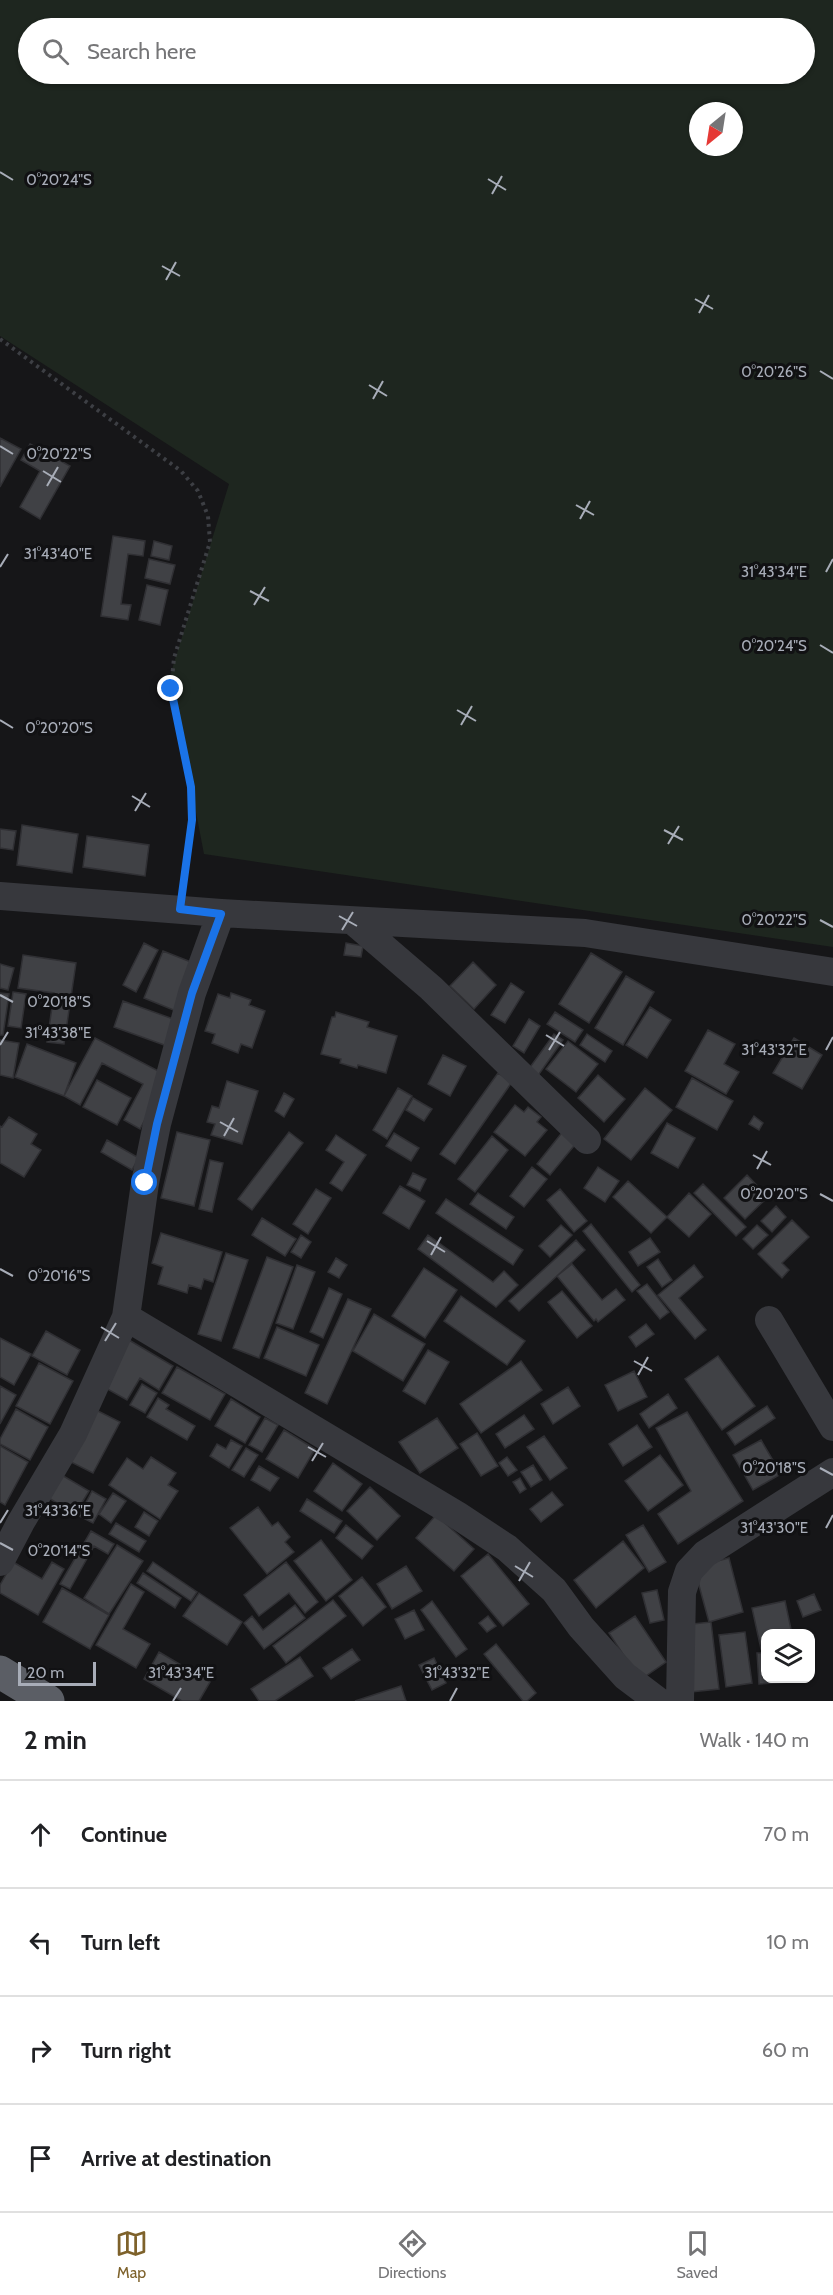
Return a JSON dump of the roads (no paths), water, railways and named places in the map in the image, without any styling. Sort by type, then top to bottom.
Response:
[{"type":"highway","points":[[0,1672],[48,1701]]},
{"type":"street","points":[[0,896],[221,914],[585,933],[833,972]]},
{"type":"street","points":[[0,1562],[73,1434],[126,1317],[145,1183],[157,1124],[192,993],[221,914]]},
{"type":"street","points":[[353,921],[431,988],[587,1140]]},
{"type":"street","points":[[126,1317],[457,1515],[507,1548],[554,1590],[581,1627],[625,1676],[658,1701]]},
{"type":"street","points":[[769,1320],[833,1427]]},
{"type":"street","points":[[680,1701],[682,1592],[689,1571],[705,1554],[833,1472]]}]
